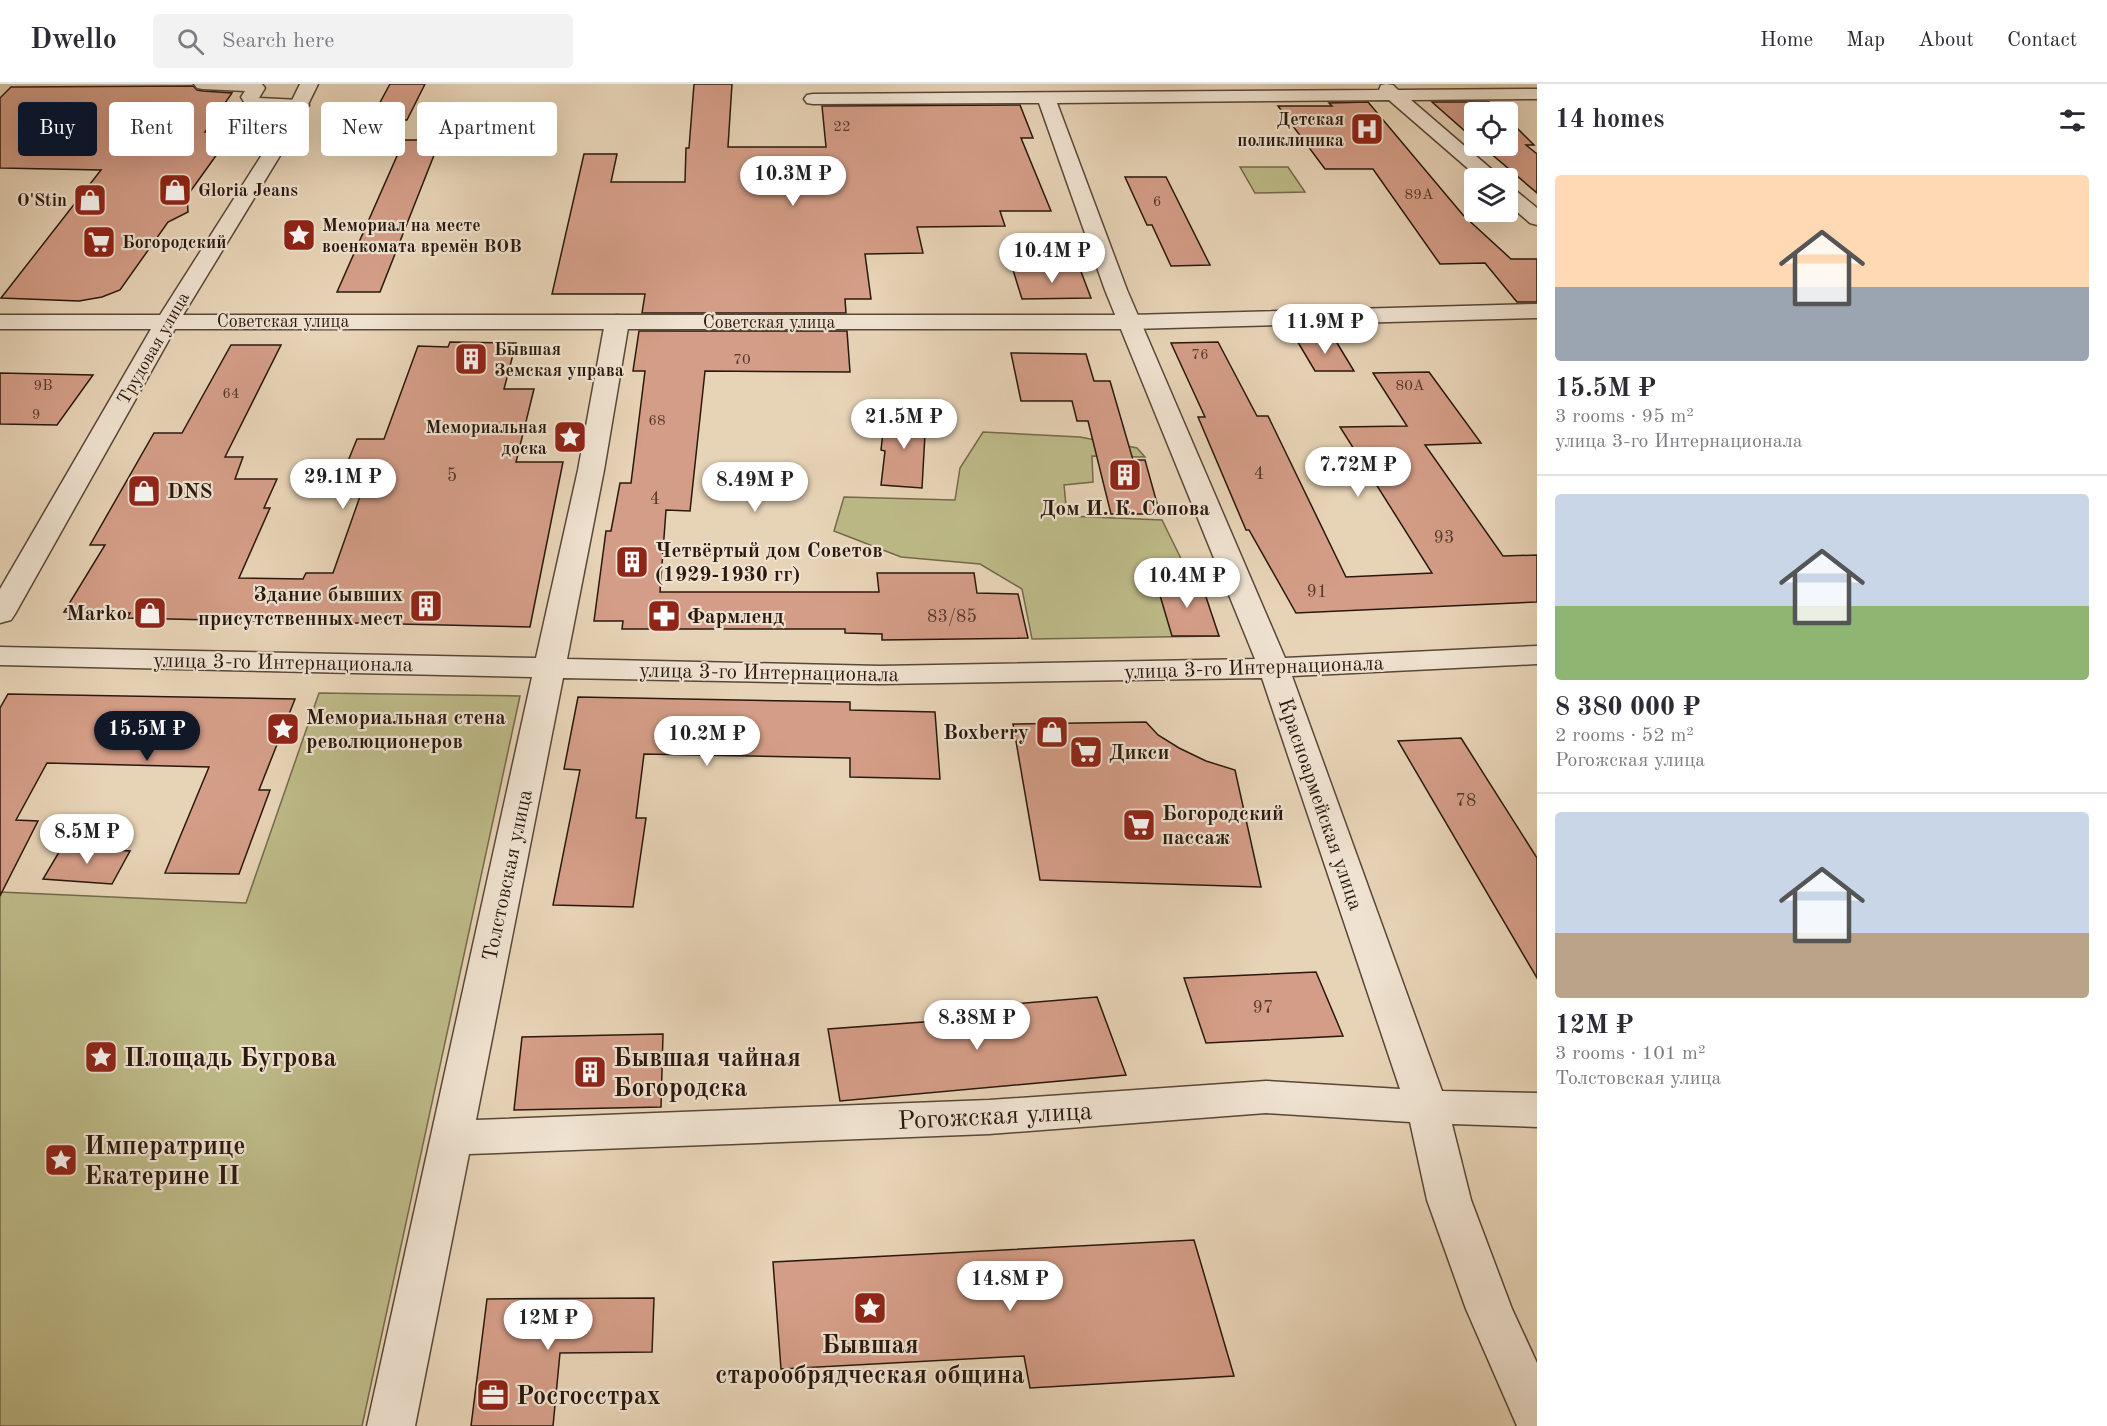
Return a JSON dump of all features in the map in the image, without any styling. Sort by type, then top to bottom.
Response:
[{"type":"street","points":[[203,84],[254,86],[256,88],[250,97],[252,102]]},
{"type":"street","name":"Трудовая улица","points":[[301,102],[309,84]]},
{"type":"street","points":[[813,99],[1046,98],[1388,90],[1537,94]]},
{"type":"street","points":[[1388,90],[1478,168]]},
{"type":"street","name":"Красноармейская улица","points":[[1046,98],[1130,322],[1274,668],[1426,1107],[1449,1200],[1489,1309],[1537,1416]]},
{"type":"street","name":"Трудовая улица","points":[[0,614],[167,322],[270,156]]},
{"type":"street","points":[[1518,203],[1537,219]]},
{"type":"street","name":"Советская улица","points":[[0,322],[1130,322],[1537,311]]},
{"type":"street","name":"Толстовская улица","points":[[391,1426],[591,470],[617,322]]},
{"type":"street","name":"улица 3-го Интернационала","points":[[0,656],[880,675],[1274,668],[1537,656]]},
{"type":"street","name":"Рогожская улица","points":[[452,1138],[989,1117],[1266,1097],[1426,1107],[1537,1110]]},
{"type":"shaded area","points":[[1240,167],[1288,167],[1305,192],[1255,193]]},
{"type":"shaded area","points":[[983,432],[1080,437],[1137,448],[1145,457],[1092,456],[1093,482],[1064,485],[1067,516],[1162,520],[1219,636],[1032,639],[1022,589],[980,564],[901,557],[834,531],[844,497],[955,500],[960,468]]},
{"type":"shaded area","points":[[319,693],[520,696],[362,1426],[0,1426],[0,892],[246,903]]},
{"type":"building","points":[[390,84],[425,84],[407,120],[405,120],[405,102],[380,102]]},
{"type":"building","points":[[694,84],[732,84],[728,147],[826,147],[822,106],[1020,105],[1033,138],[1021,138],[1051,211],[1000,211],[1005,226],[917,227],[923,253],[865,254],[871,299],[845,299],[846,313],[642,313],[645,294],[552,294],[584,154],[617,154],[611,182],[685,182],[686,148],[689,148]]},
{"type":"building","points":[[193,86],[197,90],[232,93],[226,102],[206,102],[206,156],[216,156],[187,196],[188,212],[168,222],[120,290],[102,297],[79,301],[1,298],[101,170],[0,168],[0,98],[11,87]]},
{"type":"building","points":[[1368,102],[1464,216],[1464,222],[1471,222],[1511,259],[1537,259],[1537,302],[1517,302],[1485,263],[1440,264],[1373,169],[1325,169],[1278,106],[1332,106],[1329,103]]},
{"type":"building","points":[[1432,102],[1464,102],[1464,130]]},
{"type":"building","points":[[1518,129],[1534,145],[1526,145],[1537,154],[1537,193],[1518,177],[1518,168],[1508,168],[1494,156],[1518,156]]},
{"type":"building","points":[[405,140],[417,140],[417,156],[434,156],[380,292],[337,292],[397,156],[405,156]]},
{"type":"building","points":[[1125,177],[1166,177],[1210,265],[1171,266],[1152,225],[1147,225]]},
{"type":"building","points":[[1080,269],[1091,298],[1022,299],[1013,270]]},
{"type":"building","points":[[639,331],[847,331],[850,372],[705,371],[690,511],[666,510],[660,592],[879,592],[877,573],[974,573],[977,593],[1018,594],[1028,638],[882,640],[882,634],[845,633],[845,629],[622,629],[623,621],[594,621],[606,531],[611,531],[620,483],[631,483],[645,371],[633,371]]},
{"type":"building","points":[[1334,338],[1354,371],[1315,371],[1296,339]]},
{"type":"building","points":[[450,342],[516,343],[504,389],[534,389],[516,462],[563,462],[530,627],[127,618],[130,613],[64,612],[105,545],[90,545],[154,433],[182,433],[231,345],[281,345],[225,457],[243,457],[235,479],[277,479],[264,508],[270,508],[239,578],[303,579],[306,573],[333,573],[363,488],[337,488],[357,439],[384,439],[418,346],[448,347]]},
{"type":"building","points":[[1218,342],[1257,416],[1268,416],[1346,577],[1432,573],[1340,427],[1407,426],[1373,373],[1429,372],[1481,443],[1425,445],[1503,556],[1537,555],[1537,602],[1296,613],[1249,530],[1246,530],[1198,417],[1205,417],[1171,343]]},
{"type":"building","points":[[1011,353],[1086,354],[1094,381],[1110,381],[1133,460],[1145,460],[1160,514],[1111,514],[1088,421],[1077,421],[1072,401],[1021,401]]},
{"type":"building","points":[[0,373],[93,375],[57,425],[0,424]]},
{"type":"building","points":[[885,414],[926,416],[922,488],[881,485],[885,451],[881,450]]},
{"type":"building","points":[[1156,582],[1201,582],[1219,636],[1172,636]]},
{"type":"building","points":[[8,694],[295,699],[259,790],[270,790],[239,874],[165,873],[209,767],[47,763],[16,820],[38,821],[0,896],[0,708]]},
{"type":"building","points":[[578,697],[850,702],[850,710],[935,712],[940,779],[850,777],[850,758],[644,754],[636,818],[646,818],[633,907],[553,905],[580,770],[564,769]]},
{"type":"building","name":"Богородский пассаж","points":[[1146,722],[1158,735],[1179,748],[1206,761],[1235,770],[1261,887],[1040,880],[1013,724]]},
{"type":"building","points":[[1461,738],[1537,858],[1537,978],[1398,741]]},
{"type":"building","points":[[62,847],[130,851],[112,884],[43,879]]},
{"type":"building","points":[[1316,972],[1343,1036],[1206,1043],[1184,978]]},
{"type":"building","points":[[1097,997],[1126,1075],[840,1101],[828,1029],[991,1017],[988,1006]]},
{"type":"building","name":"Бывшая чайная Богородска","points":[[663,1034],[661,1107],[514,1110],[522,1037]]},
{"type":"building","points":[[1194,1240],[1234,1376],[1030,1388],[1024,1356],[781,1369],[773,1262]]},
{"type":"building","points":[[654,1298],[652,1352],[560,1353],[553,1426],[471,1426],[487,1299]]},
{"type":"place","name":"Детская поликлиника","points":[[1367,129]]},
{"type":"place","name":"Gloria Jeans","points":[[175,190]]},
{"type":"place","name":"O'Stin","points":[[90,200]]},
{"type":"place","name":"Мемориал на месте военкомата времён ВОВ","points":[[299,235]]},
{"type":"place","name":"Богородский","points":[[99,242]]},
{"type":"place","name":"Бывшая Земская управа","points":[[471,359]]},
{"type":"place","name":"Мемориальная доска","points":[[570,437]]},
{"type":"place","name":"Дом И. К. Сопова","points":[[1125,475]]},
{"type":"place","name":"DNS","points":[[144,491]]},
{"type":"place","name":"Четвёртый дом Советов (1929-1930 гг)","points":[[632,562]]},
{"type":"place","name":"Здание бывших присутственных мест","points":[[426,606]]},
{"type":"place","name":"Marko","points":[[150,613]]},
{"type":"place","name":"Фармленд","points":[[664,616]]},
{"type":"place","name":"Мемориальная стена революционеров","points":[[283,729]]},
{"type":"place","name":"Boxberry","points":[[1052,732]]},
{"type":"place","name":"Дикси","points":[[1086,752]]},
{"type":"place","name":"Богородский пассаж","points":[[1139,825]]},
{"type":"place","name":"Площадь Бугрова","points":[[101,1057]]},
{"type":"place","name":"Бывшая чайная Богородска","points":[[590,1072]]},
{"type":"place","name":"Императрице Екатерине II","points":[[61,1160]]},
{"type":"place","name":"Бывшая старообрядческая община","points":[[870,1308]]},
{"type":"place","name":"Росгосстрах","points":[[493,1395]]}]
